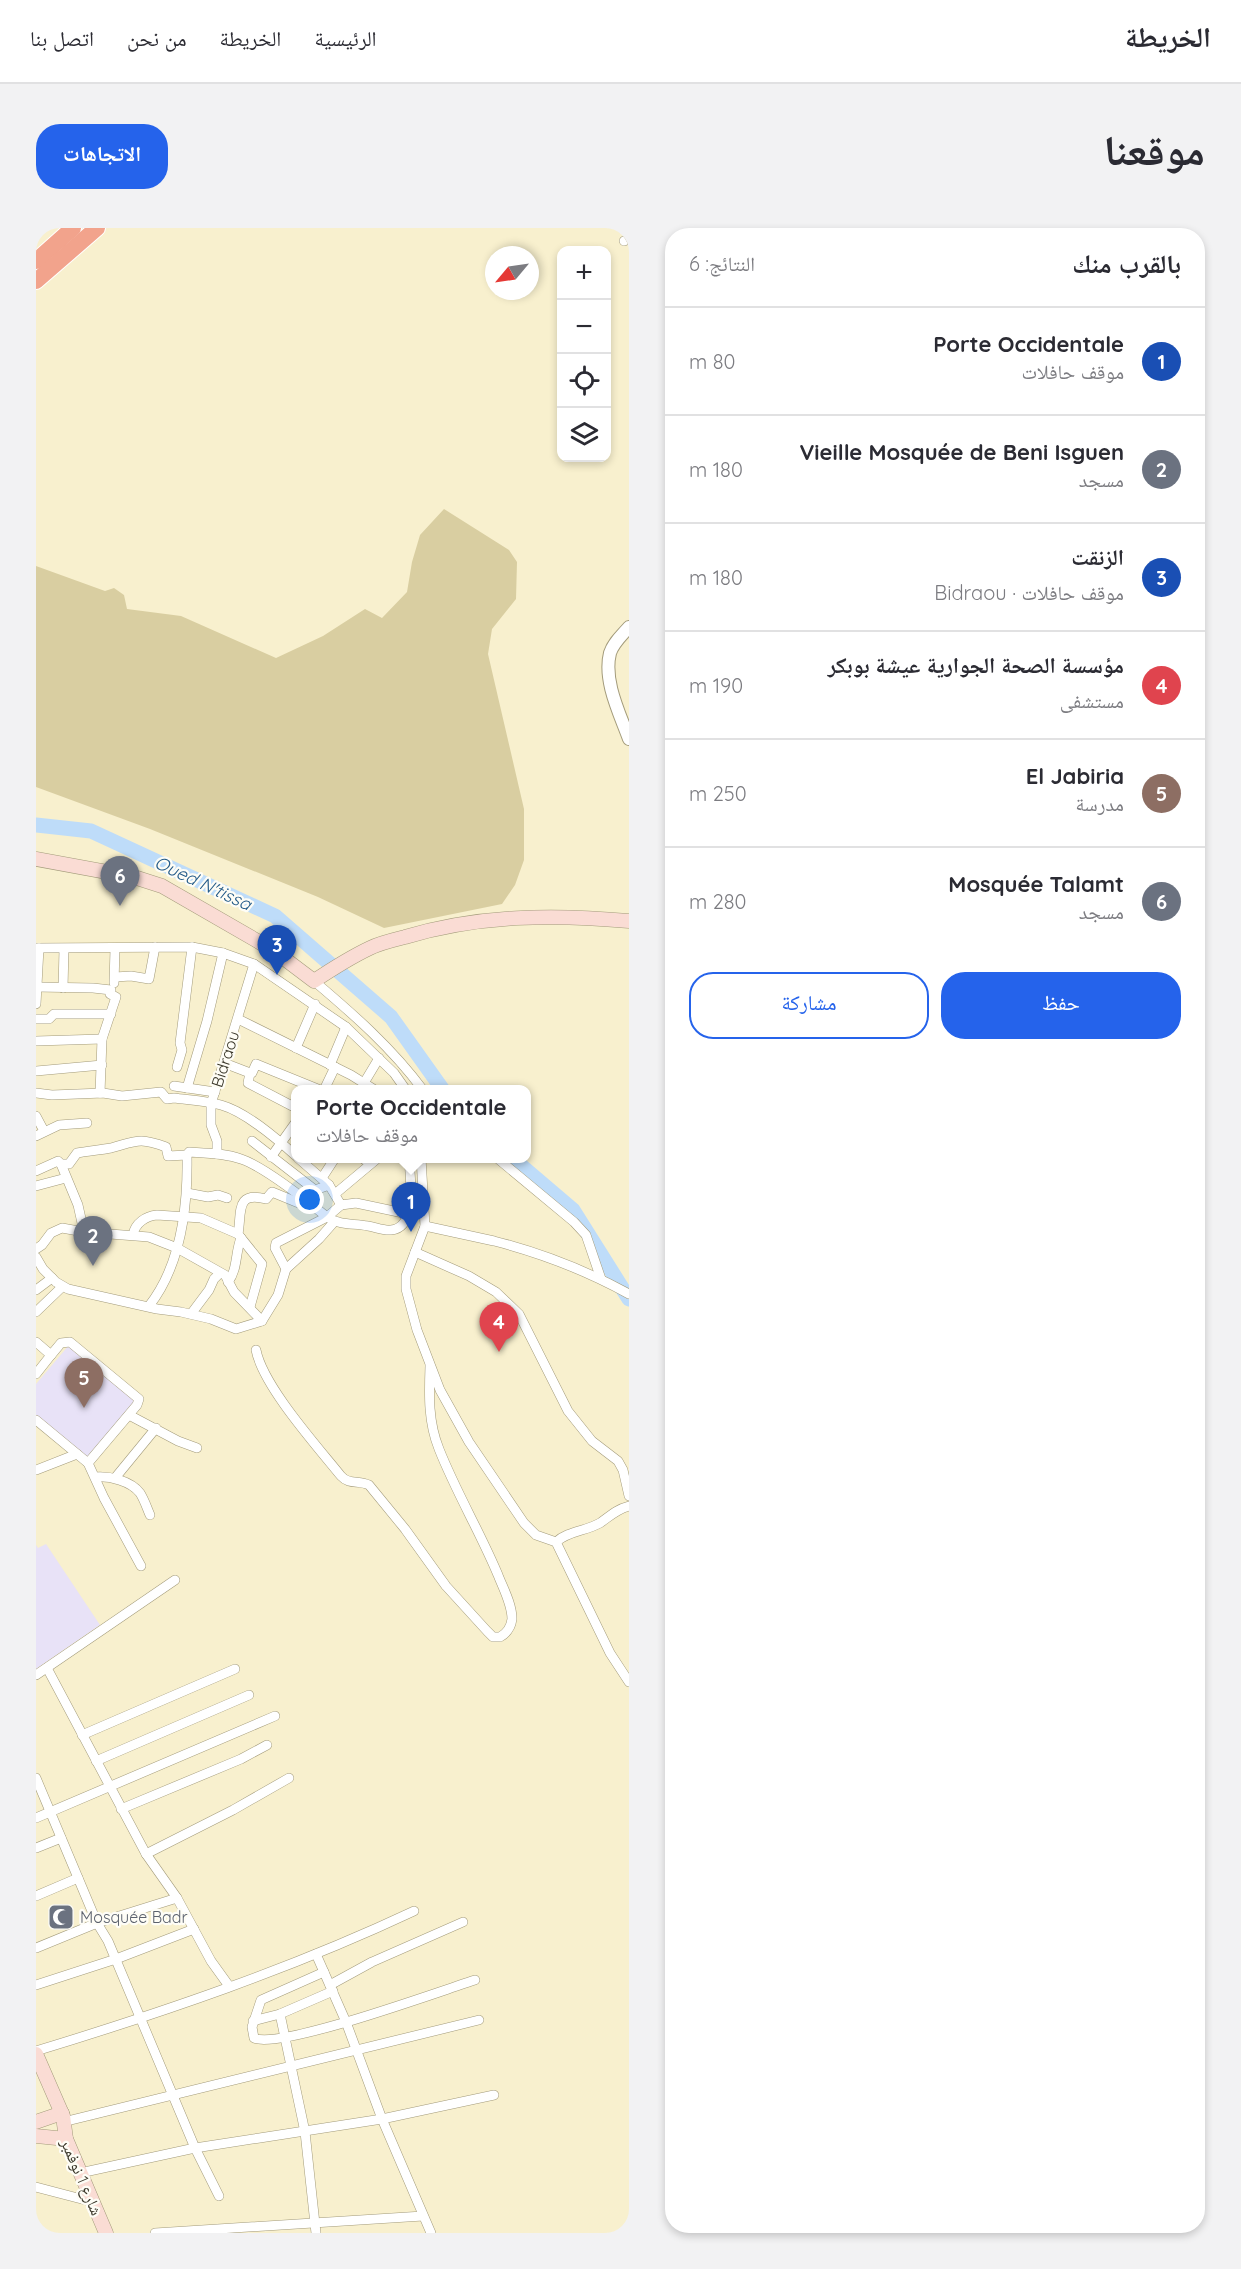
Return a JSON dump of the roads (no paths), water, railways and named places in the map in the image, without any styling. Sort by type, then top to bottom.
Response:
[{"type":"highway","points":[[36,261],[73,228]]},
{"type":"highway","points":[[36,280],[97,228]]},
{"type":"main road","points":[[36,859],[134,877],[162,886],[273,950],[314,981],[372,947],[423,932],[475,922],[513,917],[629,921]]},
{"type":"main road","name":"شارع 1 نوفمبر","points":[[36,2052],[63,2117],[66,2139],[106,2233]]},
{"type":"main road","points":[[63,2117],[40,2121],[42,2137],[66,2139]]},
{"type":"street","points":[[629,627],[613,648],[609,666],[610,678],[629,740]]},
{"type":"street","points":[[115,977],[150,978],[155,947]]},
{"type":"street","points":[[177,1067],[182,1050],[180,1043],[192,947]]},
{"type":"street","points":[[36,1004],[37,948],[192,947],[223,953],[255,964],[315,1004],[346,1027],[403,1085]]},
{"type":"street","points":[[63,988],[64,949]]},
{"type":"street","points":[[100,1093],[102,1039],[117,998],[110,994],[115,977],[115,949]]},
{"type":"street","points":[[187,1088],[207,1021],[223,953]]},
{"type":"street","name":"Bidraou","points":[[217,1154],[217,1140],[211,1125],[212,1104],[255,964]]},
{"type":"street","points":[[314,981],[386,1047],[419,1085]]},
{"type":"street","points":[[37,987],[111,990]]},
{"type":"street","points":[[296,1048],[315,1004]]},
{"type":"street","points":[[36,1019],[49,1019],[54,1014],[111,1014]]},
{"type":"street","points":[[238,1019],[368,1085]]},
{"type":"street","points":[[324,1085],[346,1027]]},
{"type":"street","points":[[36,1041],[102,1039]]},
{"type":"street","points":[[357,1085],[379,1058]]},
{"type":"street","points":[[224,1063],[250,1073]]},
{"type":"street","points":[[291,1105],[248,1083],[250,1073],[257,1064],[312,1085]]},
{"type":"street","points":[[36,1071],[102,1065]]},
{"type":"street","points":[[174,1086],[215,1092]]},
{"type":"street","points":[[36,1093],[52,1095],[100,1093],[122,1096],[162,1092],[167,1099],[212,1104],[234,1111],[291,1151]]},
{"type":"street","points":[[36,1116],[40,1134],[65,1124],[87,1123]]},
{"type":"street","points":[[272,1157],[291,1130]]},
{"type":"street","points":[[36,1171],[58,1161],[62,1164],[69,1164],[77,1153],[141,1140],[166,1147],[168,1156],[187,1155],[189,1152],[238,1158],[253,1164],[331,1219],[389,1231],[400,1227],[408,1215],[409,1163]]},
{"type":"street","points":[[252,1141],[315,1190],[325,1182],[333,1163]]},
{"type":"street","points":[[149,1306],[166,1280],[177,1248],[187,1193],[187,1155]]},
{"type":"street","points":[[304,1163],[325,1182],[340,1204]]},
{"type":"street","points":[[335,1194],[372,1163]]},
{"type":"street","points":[[421,1163],[425,1226],[406,1276],[406,1289],[410,1310],[430,1366],[454,1417],[519,1516],[536,1534],[556,1542],[610,1653],[629,1682]]},
{"type":"street","points":[[503,1163],[574,1222],[586,1235],[601,1279]]},
{"type":"street","points":[[62,1164],[78,1205],[84,1232]]},
{"type":"street","points":[[36,1186],[66,1178]]},
{"type":"street","points":[[228,1282],[234,1271],[242,1204],[249,1196],[266,1198],[272,1192],[307,1207],[315,1207]]},
{"type":"street","points":[[187,1193],[208,1197],[218,1195],[227,1198]]},
{"type":"street","points":[[340,1204],[356,1203],[408,1215]]},
{"type":"street","points":[[36,1257],[62,1287],[191,1314],[236,1329],[262,1321],[278,1295],[286,1269],[319,1239],[340,1204]]},
{"type":"street","points":[[133,1235],[136,1226],[150,1216],[201,1218],[239,1236],[262,1264],[250,1307]]},
{"type":"street","points":[[286,1269],[275,1248],[276,1243],[331,1219]]},
{"type":"street","points":[[425,1226],[494,1241],[538,1254],[601,1279],[629,1294]]},
{"type":"street","points":[[36,1249],[58,1228],[149,1237],[177,1248],[225,1275],[234,1292],[262,1321]]},
{"type":"street","points":[[415,1252],[469,1276],[496,1292],[512,1306],[519,1314],[568,1412],[592,1441],[618,1461],[627,1477],[629,1496]]},
{"type":"street","points":[[191,1314],[220,1272]]},
{"type":"street","points":[[36,1290],[52,1278]]},
{"type":"street","points":[[36,1312],[62,1287]]},
{"type":"street","points":[[36,1342],[51,1355]]},
{"type":"street","points":[[36,1374],[61,1343],[70,1342],[137,1396],[139,1402],[88,1463]]},
{"type":"street","points":[[256,1350],[257,1358],[276,1393],[340,1476],[349,1482],[364,1482],[369,1485],[405,1529],[446,1586],[493,1637],[500,1638],[510,1627],[512,1618],[509,1604],[484,1539],[438,1448],[429,1407],[430,1366]]},
{"type":"street","points":[[129,1415],[178,1441],[197,1448]]},
{"type":"street","points":[[36,1420],[88,1463],[141,1566]]},
{"type":"street","points":[[116,1478],[156,1428]]},
{"type":"street","points":[[36,1470],[77,1454]]},
{"type":"street","points":[[96,1477],[116,1478],[140,1492],[150,1515]]},
{"type":"street","points":[[556,1542],[567,1535],[597,1524],[616,1510],[629,1506]]},
{"type":"street","points":[[36,1675],[175,1580]]},
{"type":"street","points":[[47,1668],[146,1854],[177,1898],[213,1965],[229,1986]]},
{"type":"street","points":[[82,1735],[235,1669]]},
{"type":"street","points":[[96,1761],[249,1695]]},
{"type":"street","points":[[36,1818],[275,1716]]},
{"type":"street","points":[[121,1809],[241,1759],[267,1745]]},
{"type":"street","points":[[36,1778],[97,1923],[116,1959],[195,2148],[219,2196]]},
{"type":"street","points":[[146,1854],[233,1810],[288,1778]]},
{"type":"street","points":[[36,1848],[61,1838]]},
{"type":"street","points":[[36,1896],[78,1878]]},
{"type":"street","points":[[36,1948],[97,1923],[177,1898]]},
{"type":"street","points":[[36,2052],[140,2019],[316,1954],[414,1911]]},
{"type":"street","points":[[253,2021],[280,2014],[332,1988],[372,1962],[463,1922]]},
{"type":"street","points":[[36,1985],[116,1959],[194,1929]]},
{"type":"street","points":[[316,1954],[346,2022],[382,2119],[430,2233]]},
{"type":"street","points":[[324,1972],[264,1998],[260,2002],[253,2021],[251,2033],[254,2038],[264,2041],[286,2038],[346,2022],[475,1980]]},
{"type":"street","points":[[280,2014],[305,2132],[315,2228]]},
{"type":"street","points":[[63,2117],[173,2096],[479,2020]]},
{"type":"street","points":[[80,2173],[195,2148],[382,2119],[494,2095]]},
{"type":"street","points":[[36,2187],[93,2202]]},
{"type":"street","points":[[155,2233],[315,2228],[423,2216]]},
{"type":"waterway","name":"Oued N'tissa","points":[[36,825],[91,831],[275,916],[391,1017],[439,1085]]},
{"type":"waterway","name":"Oued N'tissa","points":[[518,1163],[573,1210],[629,1299]]},
{"type":"place","name":"Mosquée Talamt","points":[[120,906]]},
{"type":"place","name":"الزنقت","points":[[277,975]]},
{"type":"place","name":"Porte Occidentale","points":[[411,1232]]},
{"type":"place","name":"Vieille Mosquée de Beni Isguen","points":[[93,1266]]},
{"type":"place","name":"مؤسسة الصحة الجوارية عيشة بوبكر","points":[[499,1352]]},
{"type":"place","name":"El Jabiria","points":[[84,1408]]},
{"type":"place","name":"Mosquée Badr","points":[[61,1917]]}]
